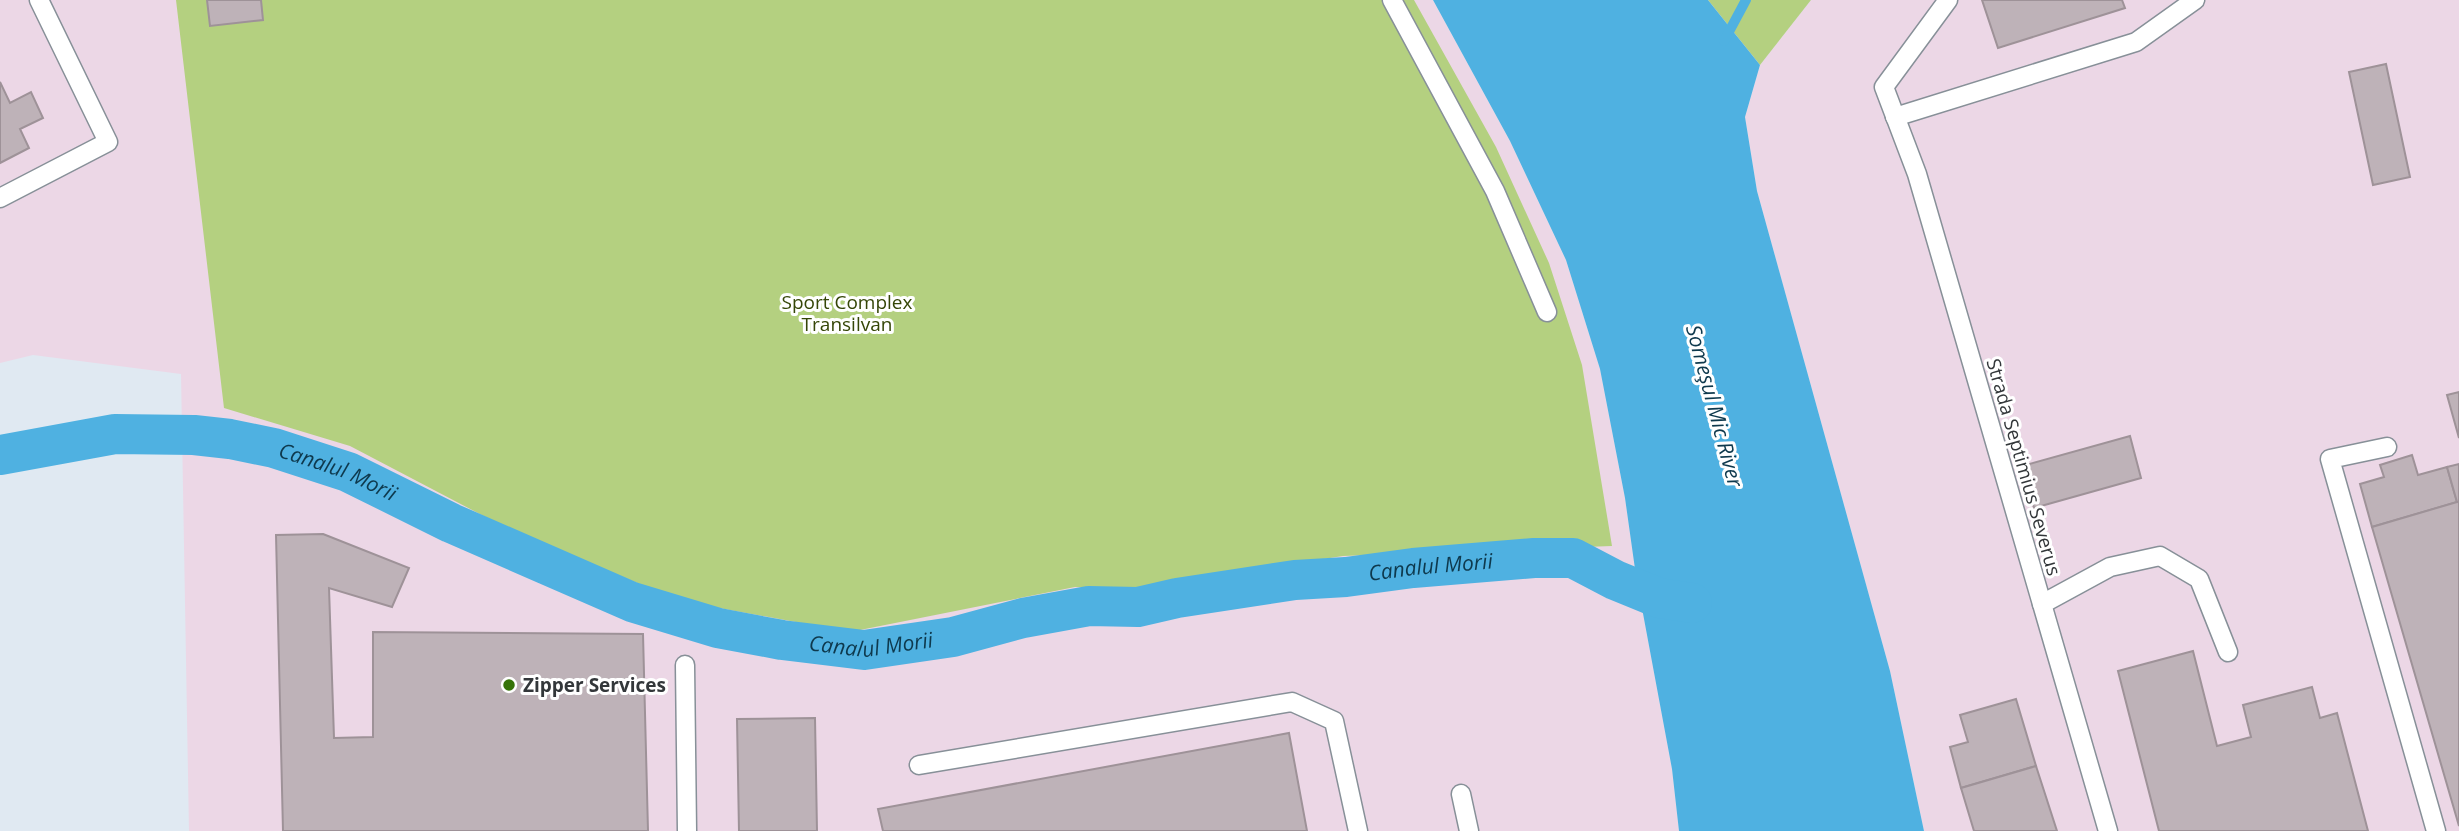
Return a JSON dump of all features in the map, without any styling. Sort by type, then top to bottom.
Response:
[{"type":"lane","points":[[0,198],[108,142],[39,0]]},
{"type":"lane","points":[[1392,0],[1495,191],[1547,312]]},
{"type":"lane","name":"Strada Septimius Severus","points":[[1948,0],[1884,86],[1917,174],[2108,831]]},
{"type":"lane","points":[[1895,117],[2136,42],[2195,0]]},
{"type":"lane","points":[[2387,447],[2330,459],[2436,831]]},
{"type":"lane","points":[[2042,604],[2110,567],[2160,556],[2199,579],[2228,652]]},
{"type":"lane","points":[[685,665],[687,831]]},
{"type":"lane","points":[[919,765],[1292,702],[1334,721],[1358,831]]},
{"type":"lane","points":[[1461,794],[1469,831]]},
{"type":"shaded area","name":"Sport Complex Transilvan","points":[[0,0],[1433,0],[1510,141],[1566,260],[1600,369],[1672,769],[1679,831],[189,831],[181,374],[33,355],[0,363]]},
{"type":"shaded area","points":[[1811,0],[2459,0],[2459,831],[1924,831],[1890,671],[1757,191],[1745,117],[1760,65]]},
{"type":"green space","name":"Sport Complex Transilvan","points":[[176,0],[1414,0],[1496,147],[1549,263],[1582,365],[1612,546],[1343,556],[1131,589],[1075,587],[850,632],[681,601],[516,533],[350,446],[224,408]]},
{"type":"green space","points":[[1708,0],[1811,0],[1760,65]]},
{"type":"water","name":"Someşul Mic River","points":[[1433,0],[1708,0],[1760,65],[1745,117],[1757,191],[1890,671],[1924,831],[1679,831],[1672,769],[1600,369],[1566,260],[1510,141]]},
{"type":"building","points":[[207,0],[261,0],[263,20],[210,26]]},
{"type":"building","points":[[1982,0],[2122,0],[2125,8],[1998,48]]},
{"type":"building","points":[[2386,64],[2410,177],[2373,185],[2349,72]]},
{"type":"building","points":[[0,82],[10,103],[31,92],[43,118],[20,129],[29,148],[0,163]]},
{"type":"building","points":[[2459,392],[2459,438],[2447,395]]},
{"type":"building","points":[[2130,436],[2141,478],[2034,508],[2022,466]]},
{"type":"building","points":[[2412,455],[2418,475],[2447,467],[2457,502],[2372,527],[2360,484],[2384,477],[2380,465]]},
{"type":"building","points":[[2459,464],[2459,502],[2457,502],[2447,467]]},
{"type":"building","points":[[2459,502],[2459,826],[2372,527]]},
{"type":"building","name":"Zipper Services","points":[[323,534],[409,568],[392,607],[329,588],[334,738],[373,737],[373,632],[643,634],[648,831],[283,831],[276,535]]},
{"type":"building","points":[[2193,651],[2217,746],[2251,737],[2243,705],[2312,687],[2320,718],[2337,713],[2368,831],[2159,831],[2118,671]]},
{"type":"building","points":[[2016,699],[2036,766],[1961,788],[1950,747],[1968,742],[1960,715]]},
{"type":"building","points":[[815,718],[817,831],[739,831],[737,719]]},
{"type":"building","points":[[1289,733],[1307,831],[883,831],[878,809]]},
{"type":"building","points":[[2036,766],[2057,831],[1974,831],[1961,788]]},
{"type":"waterway","points":[[1724,41],[1746,0]]},
{"type":"waterway","name":"Canalul Morii","points":[[0,455],[115,434],[194,435],[274,448],[348,472],[451,523],[632,602],[718,628],[782,640],[864,650],[953,637],[1023,618],[1089,606],[1138,607],[1177,598],[1295,580],[1534,558],[1573,558],[1615,580],[1659,598],[1692,603]]},
{"type":"place","name":"Zipper Services","points":[[509,685]]}]
